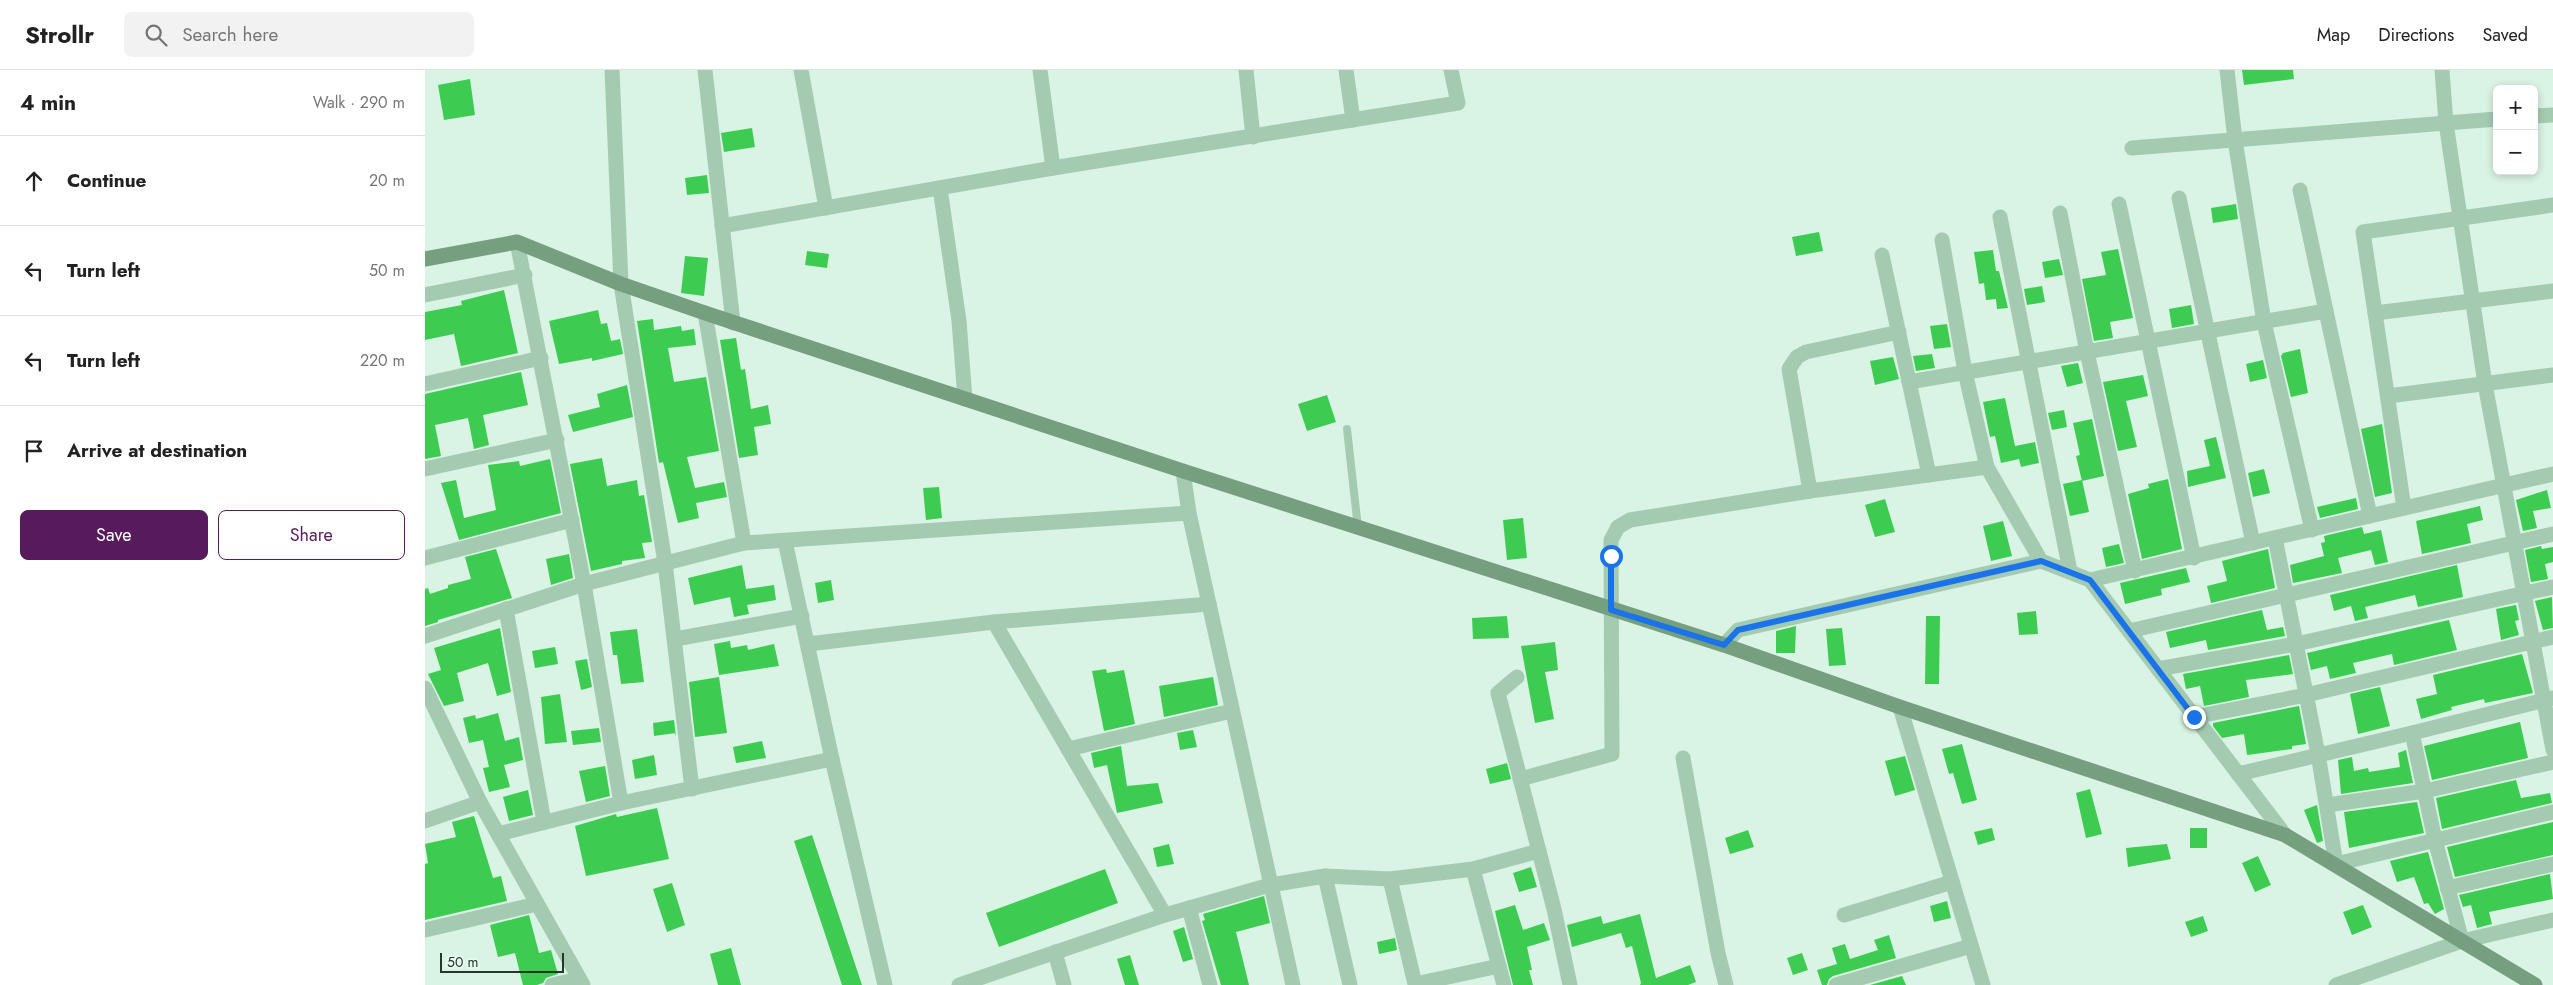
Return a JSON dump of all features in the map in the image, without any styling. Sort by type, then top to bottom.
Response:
[{"type":"main road","points":[[425,259],[517,242],[621,284],[733,323],[1357,528],[1724,645],[1900,707],[2285,835],[2535,985]]},
{"type":"street","points":[[612,70],[621,284],[665,563],[692,790]]},
{"type":"street","points":[[705,70],[733,323]]},
{"type":"street","points":[[801,70],[826,208]]},
{"type":"street","points":[[1040,70],[1053,168]]},
{"type":"street","points":[[1246,70],[1253,137]]},
{"type":"street","points":[[1346,70],[1353,120]]},
{"type":"street","points":[[722,226],[1053,168],[1457,103],[1451,70]]},
{"type":"street","points":[[2227,70],[2235,140],[2264,322],[2312,530]]},
{"type":"street","points":[[2442,70],[2446,123],[2485,384],[2513,544],[2533,642],[2549,699],[2553,750]]},
{"type":"street","points":[[2538,116],[2553,115]]},
{"type":"street","points":[[2132,148],[2493,119]]},
{"type":"street","points":[[940,188],[959,321],[965,399]]},
{"type":"street","points":[[2299,190],[2370,516]]},
{"type":"street","points":[[2179,198],[2253,543]]},
{"type":"street","points":[[2119,204],[2194,558]]},
{"type":"street","points":[[2404,508],[2363,232],[2553,205]]},
{"type":"street","points":[[2060,213],[2087,352],[2135,571]]},
{"type":"street","points":[[2000,217],[2027,362],[2070,571]]},
{"type":"street","points":[[1942,240],[1965,372],[1987,468],[2041,561]]},
{"type":"street","points":[[517,242],[525,275],[584,584],[621,803]]},
{"type":"street","points":[[1882,255],[1929,475]]},
{"type":"street","points":[[425,295],[525,275]]},
{"type":"street","points":[[2375,313],[2553,291]]},
{"type":"street","points":[[1909,382],[2326,311]]},
{"type":"street","points":[[705,313],[744,544]]},
{"type":"street","points":[[1810,491],[1789,369],[1797,357],[1807,352],[1899,332]]},
{"type":"street","points":[[425,384],[541,358]]},
{"type":"street","points":[[2387,396],[2553,376]]},
{"type":"street","points":[[425,469],[557,440]]},
{"type":"street","points":[[1520,779],[1612,754],[1611,540],[1618,527],[1630,520],[1810,491],[1987,468]]},
{"type":"street","points":[[1183,471],[1189,514],[1293,985]]},
{"type":"street","points":[[2090,580],[2194,558],[2553,474]]},
{"type":"street","points":[[425,636],[584,584],[744,544],[1189,514]]},
{"type":"street","points":[[425,558],[572,520]]},
{"type":"street","points":[[2129,631],[2553,534]]},
{"type":"street","points":[[2275,538],[2318,754],[2336,864],[2553,812]]},
{"type":"street","points":[[785,541],[832,759],[885,985]]},
{"type":"street","points":[[1724,645],[1738,630],[2041,561],[2090,580],[2285,835]]},
{"type":"street","points":[[2158,669],[2297,644],[2553,587]]},
{"type":"street","points":[[808,644],[994,622],[1209,604]]},
{"type":"street","points":[[505,609],[544,822]]},
{"type":"street","points":[[675,639],[802,616]]},
{"type":"street","points":[[994,622],[1165,914]]},
{"type":"street","points":[[2194,717],[2306,695],[2553,637]]},
{"type":"street","points":[[1517,677],[1498,693],[1539,851],[1570,985]]},
{"type":"street","points":[[425,688],[480,802],[581,982],[552,985]]},
{"type":"street","points":[[2238,774],[2549,699]]},
{"type":"street","points":[[1900,707],[1983,985]]},
{"type":"street","points":[[1068,749],[1232,711]]},
{"type":"street","points":[[2412,733],[2435,840],[2463,941]]},
{"type":"street","points":[[1683,758],[1718,953],[1726,985]]},
{"type":"street","points":[[498,834],[621,803],[692,790],[832,759]]},
{"type":"street","points":[[2327,805],[2425,790],[2553,762]]},
{"type":"street","points":[[425,820],[480,802]]},
{"type":"street","points":[[959,985],[977,982],[1055,952],[1165,914],[1270,885],[1325,876],[1390,879],[1473,869],[1539,851]]},
{"type":"street","points":[[2447,888],[2553,864]]},
{"type":"street","points":[[1473,869],[1504,985]]},
{"type":"street","points":[[1325,876],[1349,985]]},
{"type":"street","points":[[1390,879],[1415,984],[1499,966]]},
{"type":"street","points":[[1844,915],[1952,882]]},
{"type":"street","points":[[425,930],[537,904]]},
{"type":"street","points":[[1189,908],[1210,985]]},
{"type":"street","points":[[2336,985],[2463,941],[2553,920]]},
{"type":"street","points":[[1836,985],[1971,946]]},
{"type":"street","points":[[1055,952],[1064,985]]},
{"type":"lane","points":[[1347,429],[1357,528]]},
{"type":"building","points":[[2242,70],[2293,70],[2294,79],[2244,85]]},
{"type":"building","points":[[470,79],[475,115],[444,120],[438,85]]},
{"type":"building","points":[[752,128],[755,147],[724,152],[721,133]]},
{"type":"building","points":[[707,175],[709,193],[687,195],[685,178]]},
{"type":"building","points":[[2236,204],[2238,219],[2213,223],[2211,208]]},
{"type":"building","points":[[1819,232],[1823,251],[1796,256],[1792,237]]},
{"type":"building","points":[[2118,249],[2133,318],[2110,322],[2113,338],[2094,341],[2082,279],[2106,275],[2101,252]]},
{"type":"building","points":[[1993,250],[1996,271],[1999,271],[2008,308],[1997,309],[1996,299],[1986,300],[1984,283],[1979,284],[1974,252]]},
{"type":"building","points":[[807,251],[829,254],[827,268],[805,265]]},
{"type":"building","points":[[685,256],[708,258],[704,296],[681,293]]},
{"type":"building","points":[[2059,259],[2063,275],[2045,278],[2042,262]]},
{"type":"building","points":[[2042,286],[2045,302],[2027,305],[2024,289]]},
{"type":"building","points":[[504,290],[518,353],[461,366],[454,334],[425,340],[425,312],[462,305],[461,301]]},
{"type":"building","points":[[2191,305],[2194,324],[2172,328],[2169,309]]},
{"type":"building","points":[[598,310],[601,324],[607,323],[611,341],[620,339],[623,354],[592,361],[592,358],[559,364],[549,321]]},
{"type":"building","points":[[653,319],[654,330],[681,326],[682,331],[694,329],[696,345],[668,348],[674,382],[706,377],[719,451],[687,457],[695,488],[724,482],[727,497],[696,503],[699,518],[678,523],[663,462],[659,463],[637,321]]},
{"type":"building","points":[[1947,324],[1951,347],[1934,349],[1930,326]]},
{"type":"building","points":[[736,338],[741,370],[745,369],[751,409],[768,405],[771,424],[754,427],[758,455],[739,458],[720,340]]},
{"type":"building","points":[[2300,349],[2308,393],[2291,397],[2281,356],[2283,353]]},
{"type":"building","points":[[1932,354],[1935,368],[1916,371],[1913,356]]},
{"type":"building","points":[[1893,357],[1899,379],[1875,385],[1870,361]]},
{"type":"building","points":[[2263,360],[2267,378],[2250,382],[2246,364]]},
{"type":"building","points":[[2078,363],[2083,383],[2067,387],[2061,366]]},
{"type":"building","points":[[521,372],[528,405],[483,415],[489,445],[474,449],[468,418],[435,425],[441,456],[425,459],[425,394]]},
{"type":"building","points":[[2143,375],[2148,396],[2126,401],[2137,447],[2118,451],[2103,382]]},
{"type":"building","points":[[627,385],[633,417],[573,432],[568,415],[600,407],[597,394]]},
{"type":"building","points":[[1327,395],[1336,422],[1307,431],[1298,404]]},
{"type":"building","points":[[2005,398],[2015,446],[2035,442],[2039,463],[2021,467],[2019,459],[2001,463],[1995,436],[1990,437],[1983,402]]},
{"type":"building","points":[[2064,410],[2067,427],[2052,430],[2048,413]]},
{"type":"building","points":[[2092,419],[2104,476],[2082,481],[2076,456],[2080,455],[2073,423]]},
{"type":"building","points":[[2382,424],[2392,493],[2375,497],[2361,429]]},
{"type":"building","points":[[2216,437],[2226,478],[2188,487],[2187,471],[2210,466],[2204,440]]},
{"type":"building","points":[[602,458],[607,486],[637,480],[639,496],[644,495],[652,542],[642,543],[645,558],[622,561],[622,564],[591,571],[570,464]]},
{"type":"building","points":[[550,459],[561,513],[459,540],[441,483],[456,480],[464,518],[496,510],[488,465],[519,461],[520,466]]},
{"type":"building","points":[[2264,469],[2270,493],[2253,497],[2248,473]]},
{"type":"building","points":[[2168,479],[2182,549],[2142,559],[2128,494],[2149,488],[2148,484]]},
{"type":"building","points":[[2082,480],[2089,512],[2070,516],[2063,484]]},
{"type":"building","points":[[939,487],[942,518],[926,520],[923,488]]},
{"type":"building","points":[[2547,490],[2551,508],[2533,511],[2537,528],[2523,531],[2516,500]]},
{"type":"building","points":[[2356,498],[2358,509],[2320,518],[2317,507]]},
{"type":"building","points":[[1885,499],[1895,532],[1875,537],[1865,505]]},
{"type":"building","points":[[2480,506],[2483,520],[2467,524],[2471,543],[2422,554],[2416,521]]},
{"type":"building","points":[[1523,518],[1527,558],[1507,560],[1503,520]]},
{"type":"building","points":[[2003,521],[2012,556],[1991,561],[1983,526]]},
{"type":"building","points":[[2362,527],[2364,534],[2381,530],[2388,562],[2375,565],[2371,550],[2338,558],[2342,573],[2293,583],[2290,565],[2324,556],[2321,543],[2325,542],[2324,536]]},
{"type":"building","points":[[2119,544],[2124,563],[2106,567],[2102,548]]},
{"type":"building","points":[[2541,546],[2542,549],[2553,547],[2553,562],[2545,564],[2548,579],[2531,582],[2525,550]]},
{"type":"building","points":[[496,549],[512,598],[438,620],[438,622],[425,626],[425,589],[428,588],[430,594],[448,588],[448,585],[471,579],[465,557]]},
{"type":"building","points":[[2268,549],[2275,588],[2211,603],[2207,586],[2227,581],[2222,561]]},
{"type":"building","points":[[569,554],[573,578],[551,585],[546,559]]},
{"type":"building","points":[[742,565],[746,589],[774,585],[776,600],[747,605],[749,614],[734,617],[730,597],[694,605],[688,578]]},
{"type":"building","points":[[2457,565],[2463,597],[2418,607],[2415,595],[2365,607],[2368,618],[2355,621],[2351,606],[2334,611],[2330,595]]},
{"type":"building","points":[[2186,568],[2190,582],[2161,589],[2162,595],[2125,604],[2120,583]]},
{"type":"building","points":[[831,580],[834,600],[818,603],[815,583]]},
{"type":"building","points":[[2552,597],[2553,628],[2543,630],[2535,601]]},
{"type":"building","points":[[2516,605],[2519,620],[2515,621],[2519,635],[2501,640],[2496,609]]},
{"type":"building","points":[[2262,610],[2267,630],[2283,627],[2285,636],[2208,650],[2206,640],[2170,648],[2166,632]]},
{"type":"building","points":[[2036,611],[2038,634],[2019,635],[2017,613]]},
{"type":"building","points":[[1507,616],[1509,638],[1473,639],[1472,618]]},
{"type":"building","points":[[1926,616],[1940,616],[1939,684],[1925,684]]},
{"type":"building","points":[[2449,620],[2457,650],[2394,665],[2392,654],[2353,663],[2356,673],[2330,679],[2327,666],[2311,670],[2307,653]]},
{"type":"building","points":[[1796,626],[1795,653],[1776,653],[1776,631]]},
{"type":"building","points":[[500,628],[511,692],[497,696],[488,663],[457,673],[464,701],[444,706],[428,674],[441,670],[434,648]]},
{"type":"building","points":[[1842,628],[1846,665],[1829,666],[1826,629]]},
{"type":"building","points":[[637,629],[644,682],[621,684],[617,655],[613,655],[610,632]]},
{"type":"building","points":[[730,641],[731,648],[747,645],[748,650],[774,644],[779,666],[719,675],[714,644]]},
{"type":"building","points":[[1555,642],[1558,670],[1545,672],[1554,719],[1535,723],[1521,646]]},
{"type":"building","points":[[555,647],[558,664],[535,668],[532,651]]},
{"type":"building","points":[[2522,654],[2533,693],[2485,703],[2484,699],[2451,707],[2452,710],[2421,719],[2416,699],[2437,694],[2433,675]]},
{"type":"building","points":[[2289,655],[2293,674],[2246,680],[2249,697],[2204,706],[2200,686],[2186,689],[2183,674]]},
{"type":"building","points":[[587,659],[592,687],[581,690],[575,661]]},
{"type":"building","points":[[1106,669],[1107,673],[1124,670],[1135,724],[1104,731],[1092,671]]},
{"type":"building","points":[[719,677],[727,733],[695,737],[689,682]]},
{"type":"building","points":[[1213,677],[1218,705],[1164,717],[1159,686]]},
{"type":"building","points":[[2380,687],[2390,726],[2358,734],[2350,694]]},
{"type":"building","points":[[560,694],[567,742],[545,744],[541,697]]},
{"type":"building","points":[[2299,706],[2306,744],[2292,746],[2292,749],[2247,755],[2244,734],[2222,738],[2213,726],[2213,723]]},
{"type":"building","points":[[498,713],[505,741],[519,737],[523,760],[504,765],[510,787],[489,792],[483,768],[489,767],[483,740],[469,743],[463,718],[475,715],[476,719]]},
{"type":"building","points":[[674,720],[676,733],[654,736],[653,723]]},
{"type":"building","points":[[2520,722],[2528,758],[2432,780],[2424,746]]},
{"type":"building","points":[[599,728],[601,742],[573,745],[571,731]]},
{"type":"building","points":[[1193,730],[1197,747],[1180,750],[1177,733]]},
{"type":"building","points":[[762,741],[766,758],[736,763],[733,747]]},
{"type":"building","points":[[1962,744],[1977,800],[1962,804],[1953,773],[1949,774],[1942,749]]},
{"type":"building","points":[[1121,746],[1127,786],[1158,783],[1163,803],[1117,813],[1107,765],[1094,768],[1091,753]]},
{"type":"building","points":[[2406,750],[2413,783],[2341,794],[2338,760],[2352,757],[2354,771],[2368,768],[2369,772],[2400,767],[2398,753]]},
{"type":"building","points":[[654,755],[657,775],[635,779],[632,760]]},
{"type":"building","points":[[1905,756],[1915,790],[1895,796],[1885,761]]},
{"type":"building","points":[[1507,763],[1511,779],[1490,784],[1486,769]]},
{"type":"building","points":[[605,766],[610,796],[586,802],[579,771]]},
{"type":"building","points":[[2516,780],[2521,798],[2550,793],[2552,803],[2442,829],[2436,798]]},
{"type":"building","points":[[2090,789],[2102,834],[2086,838],[2076,793]]},
{"type":"building","points":[[528,790],[533,815],[509,821],[503,797]]},
{"type":"building","points":[[2417,802],[2424,833],[2349,848],[2344,812]]},
{"type":"building","points":[[2317,805],[2323,841],[2317,843],[2304,810]]},
{"type":"building","points":[[657,808],[669,859],[586,876],[575,826],[616,814],[617,817]]},
{"type":"building","points":[[474,816],[493,878],[501,876],[507,901],[425,920],[425,864],[428,863],[425,844],[456,837],[452,822]]},
{"type":"building","points":[[2553,822],[2553,855],[2455,877],[2447,847]]},
{"type":"building","points":[[1992,828],[1995,840],[1978,845],[1974,832]]},
{"type":"building","points":[[2190,828],[2207,828],[2207,848],[2190,848]]},
{"type":"building","points":[[1748,830],[1754,847],[1730,854],[1725,838]]},
{"type":"building","points":[[812,835],[862,985],[842,985],[794,841]]},
{"type":"building","points":[[1169,844],[1174,864],[1157,867],[1153,848]]},
{"type":"building","points":[[2167,844],[2171,859],[2128,867],[2126,848]]},
{"type":"building","points":[[2428,852],[2444,909],[2435,914],[2428,903],[2424,904],[2414,877],[2397,882],[2390,861]]},
{"type":"building","points":[[2258,856],[2271,885],[2255,892],[2242,863]]},
{"type":"building","points":[[1531,867],[1537,887],[1519,892],[1513,873]]},
{"type":"building","points":[[1105,869],[1118,903],[999,947],[986,913]]},
{"type":"building","points":[[2550,874],[2553,899],[2489,912],[2492,924],[2477,928],[2471,905],[2463,907],[2459,895]]},
{"type":"building","points":[[672,883],[685,925],[667,932],[653,889]]},
{"type":"building","points":[[1264,896],[1270,923],[1236,932],[1249,985],[1221,985],[1202,921],[1205,920],[1203,914]]},
{"type":"building","points":[[1947,901],[1951,918],[1934,922],[1930,906]]},
{"type":"building","points":[[1515,905],[1523,930],[1544,923],[1550,940],[1527,947],[1532,970],[1529,970],[1533,985],[1513,985],[1499,929],[1495,911]]},
{"type":"building","points":[[2363,905],[2372,927],[2352,935],[2343,912]]},
{"type":"building","points":[[1640,914],[1656,978],[1690,965],[1696,982],[1688,985],[1640,985],[1632,946],[1626,948],[1621,933],[1572,947],[1567,925],[1601,916],[1603,924]]},
{"type":"building","points":[[529,915],[539,953],[551,950],[558,974],[546,978],[543,983],[537,985],[523,985],[515,953],[498,957],[490,925]]},
{"type":"building","points":[[2203,916],[2208,931],[2191,937],[2185,922]]},
{"type":"building","points":[[1184,927],[1193,959],[1183,962],[1173,931]]},
{"type":"building","points":[[1889,935],[1896,958],[1833,976],[1829,979],[1827,985],[1822,985],[1817,970],[1837,964],[1832,948],[1845,944],[1850,959],[1878,950],[1874,940]]},
{"type":"building","points":[[1395,938],[1397,950],[1379,954],[1377,942]]},
{"type":"building","points":[[731,948],[741,985],[718,985],[710,954]]},
{"type":"building","points":[[1802,953],[1808,970],[1793,975],[1787,958]]},
{"type":"building","points":[[1130,955],[1139,985],[1125,985],[1117,959]]},
{"type":"building","points":[[1902,976],[1906,985],[1870,985]]},
{"type":"route","points":[[1611,556],[1611,610],[1724,645],[1738,630],[2041,561],[2090,580],[2194,717]]}]
